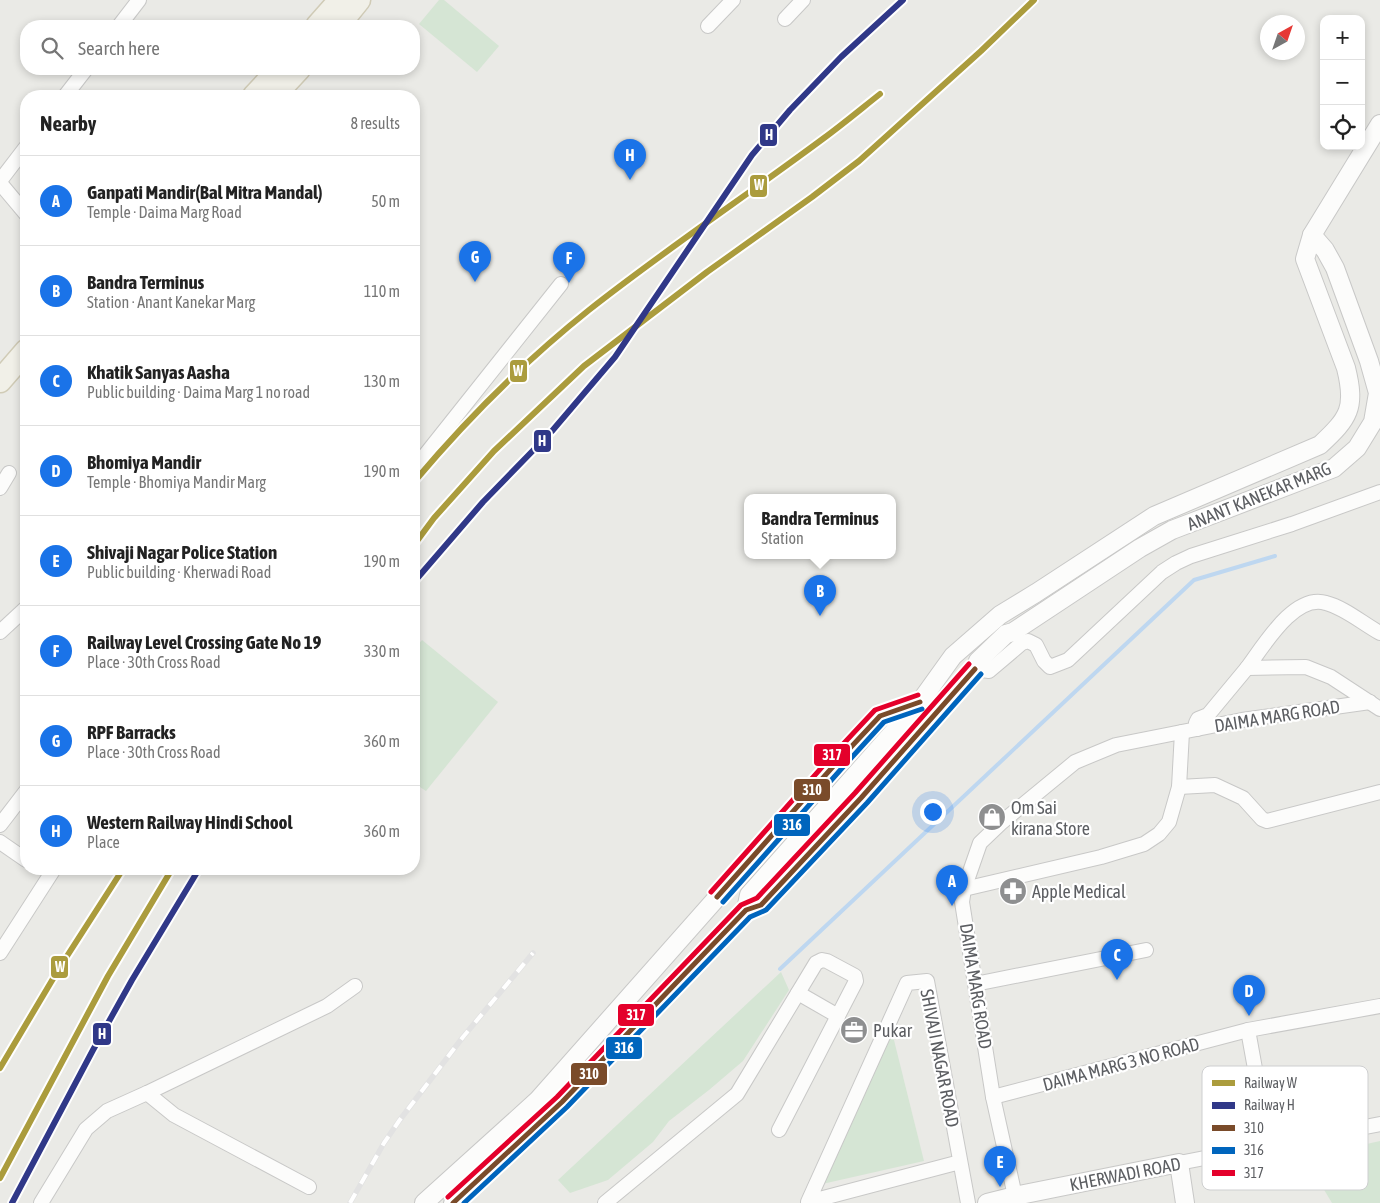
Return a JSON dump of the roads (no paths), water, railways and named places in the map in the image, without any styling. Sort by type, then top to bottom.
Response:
[{"type":"main road","points":[[322,20],[340,0]]},
{"type":"main road","points":[[343,20],[359,0]]},
{"type":"main road","points":[[260,90],[273,75]]},
{"type":"main road","points":[[280,90],[293,75]]},
{"type":"main road","points":[[0,381],[20,358]]},
{"type":"main road","points":[[0,397],[20,376]]},
{"type":"street","points":[[124,20],[139,0]]},
{"type":"street","points":[[708,26],[733,0]]},
{"type":"street","points":[[784,19],[803,0]]},
{"type":"street","points":[[70,90],[81,75]]},
{"type":"street","name":"ANANT KANEKAR MARG","points":[[936,681],[953,656],[966,652],[983,638],[997,625],[1000,615],[1154,516],[1320,445],[1339,428],[1350,409],[1350,384],[1346,368],[1305,260],[1312,235],[1380,124]]},
{"type":"street","points":[[20,155],[0,182],[20,207]]},
{"type":"street","name":"ANANT KANEKAR MARG","points":[[952,694],[975,669],[978,661],[1006,634],[1020,633],[1140,548],[1172,530],[1334,468],[1357,448],[1373,422],[1378,393],[1369,361],[1335,268],[1325,250],[1312,235]]},
{"type":"street","points":[[420,461],[561,284]]},
{"type":"street","points":[[0,488],[9,473]]},
{"type":"street","points":[[1020,633],[1036,645],[1050,667],[1068,660],[1162,572],[1176,562],[1292,524],[1380,492]]},
{"type":"street","points":[[1197,729],[1196,723],[1198,719],[1208,715],[1288,616],[1301,605],[1315,600],[1326,603],[1380,633]]},
{"type":"street","points":[[0,632],[20,614]]},
{"type":"street","points":[[1247,668],[1306,667],[1331,677],[1375,706]]},
{"type":"street","points":[[453,1203],[562,1102],[746,910],[760,905],[861,798],[952,694],[936,681],[920,702],[749,895],[746,910]]},
{"type":"street","points":[[424,1203],[538,1100],[830,769],[880,716],[920,702]]},
{"type":"street","name":"DAIMA MARG ROAD","points":[[1015,1196],[993,1097],[962,902],[964,889],[980,843],[1002,822],[1075,762],[1116,745],[1242,720],[1375,706]]},
{"type":"street","points":[[964,889],[1100,857],[1144,844],[1159,834],[1169,822],[1179,787],[1182,732]]},
{"type":"street","points":[[1179,787],[1215,785],[1244,798],[1262,819],[1267,821],[1380,792]]},
{"type":"street","points":[[0,825],[20,799]]},
{"type":"street","points":[[0,842],[20,856]]},
{"type":"street","points":[[0,953],[46,875]]},
{"type":"street","points":[[975,984],[1146,950]]},
{"type":"street","points":[[605,1203],[737,1094],[816,963],[822,960],[826,961],[855,976],[857,979],[778,1130]]},
{"type":"street","name":"SHIVAJI NAGAR ROAD","points":[[808,1202],[907,982],[927,981],[968,1203]]},
{"type":"street","points":[[41,1203],[86,1129],[107,1111],[327,1006],[355,986]]},
{"type":"street","points":[[798,993],[838,1016]]},
{"type":"street","name":"DAIMA MARG 3 NO ROAD","points":[[993,1097],[1248,1030],[1380,1006]]},
{"type":"street","points":[[1248,1030],[1255,1066]]},
{"type":"street","points":[[147,1093],[174,1115],[309,1187]]},
{"type":"street","name":"KHERWADI ROAD","points":[[988,1203],[1202,1159]]},
{"type":"street","name":"SHIVAJI NAGAR ROAD","points":[[808,1202],[960,1162]]},
{"type":"street","points":[[1179,1163],[1185,1203]]},
{"type":"waterway","points":[[780,969],[1194,580],[1275,556]]},
{"type":"railway","points":[[350,1203],[384,1143],[399,1121],[463,1037],[533,953]]},
{"type":"rail line","name":"H","points":[[420,575],[483,502],[552,431],[615,357],[752,155],[790,110],[841,57],[903,0]]},
{"type":"rail line","name":"W","points":[[420,537],[434,518],[494,451],[584,366],[707,272],[859,161],[981,51],[1034,0]]},
{"type":"rail line","name":"W","points":[[420,475],[497,392],[565,329],[647,266],[824,138],[880,94]]},
{"type":"rail line","name":"W","points":[[0,1068],[60,967],[119,875]]},
{"type":"rail line","name":"W","points":[[0,1178],[108,976],[168,875]]},
{"type":"rail line","name":"H","points":[[12,1203],[132,980],[195,875]]},
{"type":"place","name":"Western Railway Hindi School","points":[[630,180]]},
{"type":"place","name":"RPF Barracks","points":[[475,282]]},
{"type":"place","name":"Railway Level Crossing Gate No 19","points":[[569,283]]},
{"type":"place","name":"Bandra Terminus","points":[[820,616]]},
{"type":"place","name":"Om Sai kirana Store","points":[[992,817]]},
{"type":"place","name":"Apple Medical","points":[[1013,891]]},
{"type":"place","name":"Ganpati Mandir(Bal Mitra Mandal)","points":[[952,906]]},
{"type":"place","name":"Khatik Sanyas Aasha","points":[[1117,980]]},
{"type":"place","name":"Bhomiya Mandir","points":[[1249,1016]]},
{"type":"place","name":"Pukar","points":[[854,1030]]},
{"type":"place","name":"Shivaji Nagar Police Station","points":[[1000,1187]]}]
